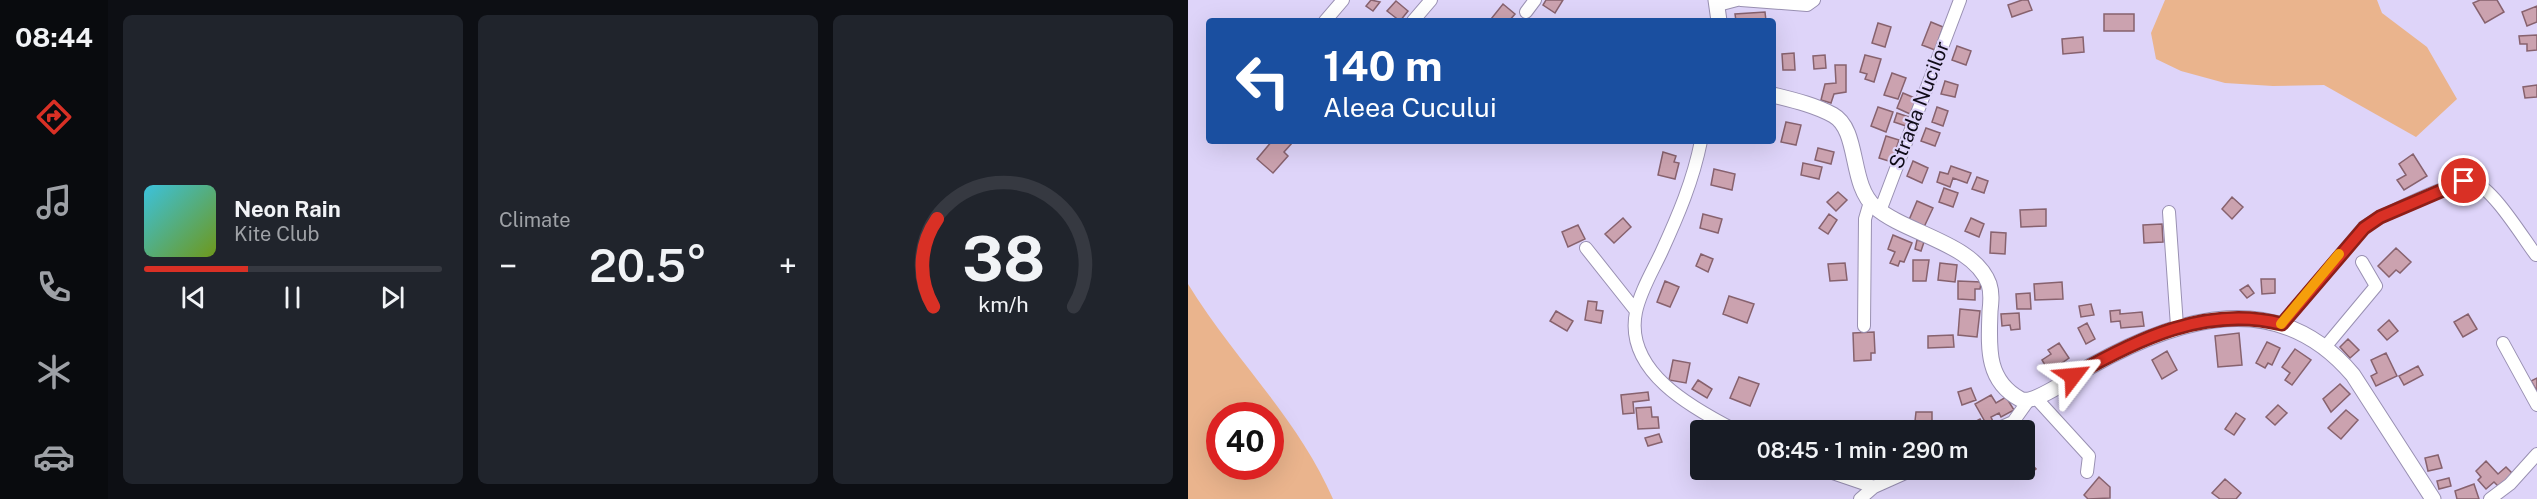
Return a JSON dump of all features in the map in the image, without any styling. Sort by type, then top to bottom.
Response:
[{"type":"street","points":[[1328,18],[1343,0]]},
{"type":"street","points":[[1416,18],[1431,0]]},
{"type":"street","points":[[1526,12],[1536,0]]},
{"type":"street","points":[[1719,18],[1717,2],[1737,0]]},
{"type":"street","points":[[1742,0],[1808,5],[1814,0]]},
{"type":"street","name":"Strada Nucilor","points":[[1864,326],[1865,219],[1875,206],[1960,0]]},
{"type":"street","points":[[1776,96],[1822,111],[1840,121],[1845,128],[1862,188],[1875,206],[1966,257],[1985,274],[1991,294],[1989,351],[1991,367],[1999,382],[2020,400],[2032,400],[2088,456],[2087,472]]},
{"type":"street","points":[[1700,144],[1682,207],[1636,311],[1636,335],[1653,373],[1676,396],[1717,420]]},
{"type":"street","points":[[2282,324],[2364,228],[2380,217],[2464,181],[2479,185],[2489,194],[2536,255]]},
{"type":"street","points":[[2169,212],[2177,326]]},
{"type":"street","points":[[1586,248],[1636,311]]},
{"type":"street","points":[[2326,346],[2376,286],[2362,262]]},
{"type":"street","points":[[2015,420],[2032,400],[2139,341],[2177,326],[2233,319],[2282,324],[2326,346],[2353,375],[2432,499]]},
{"type":"street","points":[[2503,343],[2537,405]]},
{"type":"street","points":[[2490,499],[2510,484],[2537,454]]},
{"type":"street","points":[[1854,480],[1875,487]]},
{"type":"street","points":[[1860,499],[1875,487],[1890,480]]},
{"type":"shaded area","points":[[2165,0],[2377,0],[2382,13],[2427,47],[2457,99],[2416,137],[2324,85],[2273,86],[2225,83],[2181,71],[2156,59],[2151,33]]},
{"type":"shaded area","points":[[1188,284],[1274,402],[1206,402],[1206,480],[1284,480],[1284,415],[1319,470],[1333,499],[1188,499]]},
{"type":"building","points":[[1371,0],[1380,2],[1373,11],[1366,6]]},
{"type":"building","points":[[1546,0],[1563,0],[1555,13],[1543,5]]},
{"type":"building","points":[[2028,0],[2032,10],[2012,17],[2008,5]]},
{"type":"building","points":[[2480,0],[2497,0],[2504,12],[2485,23],[2473,3]]},
{"type":"building","points":[[1396,1],[1408,11],[1402,18],[1396,18],[1387,11]]},
{"type":"building","points":[[1503,4],[1515,14],[1512,18],[1492,18]]},
{"type":"building","points":[[2537,6],[2537,22],[2527,26],[2522,12]]},
{"type":"building","points":[[1765,12],[1766,18],[1736,18],[1735,14]]},
{"type":"building","points":[[2104,14],[2134,14],[2134,31],[2104,31]]},
{"type":"building","points":[[1931,22],[1943,27],[1935,50],[1922,45]]},
{"type":"building","points":[[1878,23],[1891,27],[1885,47],[1872,43]]},
{"type":"building","points":[[2537,35],[2537,50],[2527,51],[2527,44],[2520,44],[2519,36]]},
{"type":"building","points":[[2083,37],[2084,52],[2063,54],[2062,39]]},
{"type":"building","points":[[1957,46],[1971,51],[1966,65],[1952,60]]},
{"type":"building","points":[[1794,53],[1795,70],[1783,70],[1782,54]]},
{"type":"building","points":[[1825,55],[1826,68],[1814,69],[1813,56]]},
{"type":"building","points":[[1865,55],[1881,59],[1874,82],[1865,79],[1867,74],[1860,72]]},
{"type":"building","points":[[1835,65],[1846,65],[1846,92],[1834,94],[1831,103],[1821,100],[1825,84],[1836,83]]},
{"type":"building","points":[[1892,73],[1906,78],[1898,99],[1884,95]]},
{"type":"building","points":[[1945,81],[1958,85],[1955,97],[1941,94]]},
{"type":"building","points":[[2537,85],[2537,97],[2525,98],[2523,87]]},
{"type":"building","points":[[1903,93],[1917,99],[1910,114],[1897,108]]},
{"type":"building","points":[[1878,107],[1893,112],[1886,132],[1871,126]]},
{"type":"building","points":[[1937,107],[1948,111],[1943,126],[1932,122]]},
{"type":"building","points":[[1897,113],[1909,117],[1906,126],[1894,122]]},
{"type":"building","points":[[1786,122],[1801,125],[1796,145],[1781,142]]},
{"type":"building","points":[[1926,128],[1940,133],[1935,146],[1921,141]]},
{"type":"building","points":[[1886,136],[1899,140],[1892,162],[1879,158]]},
{"type":"building","points":[[1270,144],[1291,144],[1284,152],[1288,156],[1273,173],[1257,159]]},
{"type":"building","points":[[1818,148],[1834,152],[1831,164],[1815,160]]},
{"type":"building","points":[[1663,152],[1676,156],[1674,162],[1679,163],[1675,179],[1658,175]]},
{"type":"building","points":[[2413,154],[2427,176],[2404,190],[2397,180],[2406,175],[2399,164]]},
{"type":"building","points":[[1913,161],[1928,168],[1922,183],[1907,176]]},
{"type":"building","points":[[1803,163],[1822,167],[1819,179],[1801,175]]},
{"type":"building","points":[[1951,166],[1971,173],[1967,183],[1953,178],[1950,187],[1937,182],[1940,172],[1948,174]]},
{"type":"building","points":[[1714,169],[1735,174],[1732,190],[1711,185]]},
{"type":"building","points":[[1977,177],[1988,181],[1984,193],[1972,189]]},
{"type":"building","points":[[1944,188],[1958,193],[1953,207],[1939,202]]},
{"type":"building","points":[[1838,192],[1847,200],[1836,211],[1827,202]]},
{"type":"building","points":[[2232,197],[2243,207],[2232,219],[2222,209]]},
{"type":"building","points":[[1917,201],[1933,208],[1924,227],[1909,220]]},
{"type":"building","points":[[2046,209],[2046,226],[2021,227],[2020,210]]},
{"type":"building","points":[[1703,214],[1722,219],[1718,233],[1700,228]]},
{"type":"building","points":[[1829,214],[1837,220],[1828,234],[1819,228]]},
{"type":"building","points":[[1623,218],[1631,227],[1614,243],[1605,234]]},
{"type":"building","points":[[1971,218],[1984,224],[1979,237],[1965,231]]},
{"type":"building","points":[[2162,224],[2163,242],[2144,243],[2143,225]]},
{"type":"building","points":[[1578,225],[1585,239],[1568,247],[1562,232]]},
{"type":"building","points":[[1991,232],[2006,233],[2005,254],[1990,253]]},
{"type":"building","points":[[1893,235],[1912,243],[1904,262],[1900,261],[1898,266],[1890,263],[1895,252],[1888,249]]},
{"type":"building","points":[[1917,240],[1924,242],[1921,251],[1915,249]]},
{"type":"building","points":[[2396,248],[2411,262],[2400,273],[2396,270],[2389,277],[2378,266]]},
{"type":"building","points":[[1701,254],[1713,259],[1708,272],[1696,266]]},
{"type":"building","points":[[1913,260],[1929,260],[1926,281],[1913,281]]},
{"type":"building","points":[[1845,263],[1847,280],[1830,281],[1828,264]]},
{"type":"building","points":[[1940,263],[1957,265],[1955,282],[1938,280]]},
{"type":"building","points":[[2261,279],[2275,279],[2275,293],[2262,294]]},
{"type":"building","points":[[1665,281],[1679,287],[1670,307],[1657,302]]},
{"type":"building","points":[[1958,281],[1981,282],[1980,289],[1975,289],[1975,300],[1958,299]]},
{"type":"building","points":[[2062,282],[2063,299],[2035,300],[2034,284]]},
{"type":"building","points":[[2248,285],[2254,293],[2247,298],[2240,290]]},
{"type":"building","points":[[2030,293],[2031,309],[2017,309],[2016,294]]},
{"type":"building","points":[[1729,296],[1754,304],[1747,323],[1723,314]]},
{"type":"building","points":[[1588,301],[1597,302],[1596,310],[1603,311],[1601,323],[1585,320]]},
{"type":"building","points":[[2091,304],[2094,315],[2081,317],[2079,306]]},
{"type":"building","points":[[1960,309],[1980,311],[1977,337],[1958,335]]},
{"type":"building","points":[[2120,310],[2120,314],[2142,312],[2144,326],[2121,328],[2120,321],[2111,322],[2110,311]]},
{"type":"building","points":[[1556,311],[1573,321],[1567,331],[1550,321]]},
{"type":"building","points":[[2019,313],[2020,329],[2011,330],[2010,325],[2002,326],[2001,314]]},
{"type":"building","points":[[2468,314],[2477,329],[2463,337],[2454,322]]},
{"type":"building","points":[[2389,320],[2398,331],[2387,340],[2378,330]]},
{"type":"building","points":[[2087,323],[2095,339],[2086,344],[2078,328]]},
{"type":"building","points":[[1874,332],[1875,353],[1871,353],[1871,360],[1854,361],[1853,333]]},
{"type":"building","points":[[2239,333],[2242,365],[2218,367],[2215,336]]},
{"type":"building","points":[[1953,335],[1954,347],[1928,348],[1928,336]]},
{"type":"building","points":[[2348,339],[2359,350],[2350,358],[2340,347]]},
{"type":"building","points":[[2267,342],[2280,348],[2272,365],[2268,363],[2265,368],[2256,363]]},
{"type":"building","points":[[2059,343],[2069,358],[2049,372],[2042,360],[2051,354],[2048,350]]},
{"type":"building","points":[[2295,349],[2311,360],[2292,385],[2285,380],[2290,373],[2282,367]]},
{"type":"building","points":[[2167,351],[2177,370],[2162,379],[2152,360]]},
{"type":"building","points":[[2386,353],[2397,376],[2376,386],[2371,376],[2377,373],[2371,360]]},
{"type":"building","points":[[1673,360],[1690,363],[1686,383],[1669,380]]},
{"type":"building","points":[[2418,366],[2423,375],[2404,385],[2399,376]]},
{"type":"building","points":[[1739,377],[1759,384],[1750,406],[1730,398]]},
{"type":"building","points":[[2537,378],[2537,391],[2531,381]]},
{"type":"building","points":[[1698,380],[1712,389],[1707,398],[1692,389]]},
{"type":"building","points":[[2340,384],[2350,394],[2331,412],[2323,399]]},
{"type":"building","points":[[1971,388],[1976,400],[1962,405],[1958,392]]},
{"type":"building","points":[[1648,392],[1649,400],[1633,402],[1634,413],[1623,414],[1621,395]]},
{"type":"building","points":[[1991,395],[1996,403],[2006,397],[2014,410],[2001,417],[1999,413],[1991,417],[1992,420],[1984,420],[1975,404]]},
{"type":"building","points":[[2278,405],[2287,413],[2275,425],[2266,417]]},
{"type":"building","points":[[1651,407],[1652,417],[1658,417],[1659,428],[1638,429],[1636,408]]},
{"type":"building","points":[[2346,410],[2358,420],[2341,439],[2328,428]]},
{"type":"building","points":[[1916,412],[1932,412],[1932,420],[1915,420]]},
{"type":"building","points":[[2236,413],[2245,419],[2234,435],[2225,429]]},
{"type":"building","points":[[1659,434],[1662,442],[1648,446],[1645,438]]},
{"type":"building","points":[[2438,455],[2442,468],[2428,471],[2425,458]]},
{"type":"building","points":[[2486,461],[2498,474],[2506,467],[2513,474],[2499,487],[2494,482],[2486,489],[2478,480],[2481,477],[2476,471]]},
{"type":"building","points":[[2099,477],[2110,487],[2110,498],[2088,499],[2084,495]]},
{"type":"building","points":[[2449,478],[2451,486],[2439,489],[2437,481]]},
{"type":"building","points":[[2225,479],[2241,493],[2236,499],[2220,499],[2212,493]]},
{"type":"building","points":[[2474,484],[2479,499],[2457,499],[2455,491]]},
{"type":"slow traffic","points":[[2281,324],[2339,254]]},
{"type":"route","points":[[2073,376],[2148,337],[2177,326],[2233,319],[2282,324],[2351,240],[2364,228],[2380,217],[2464,181]]}]
